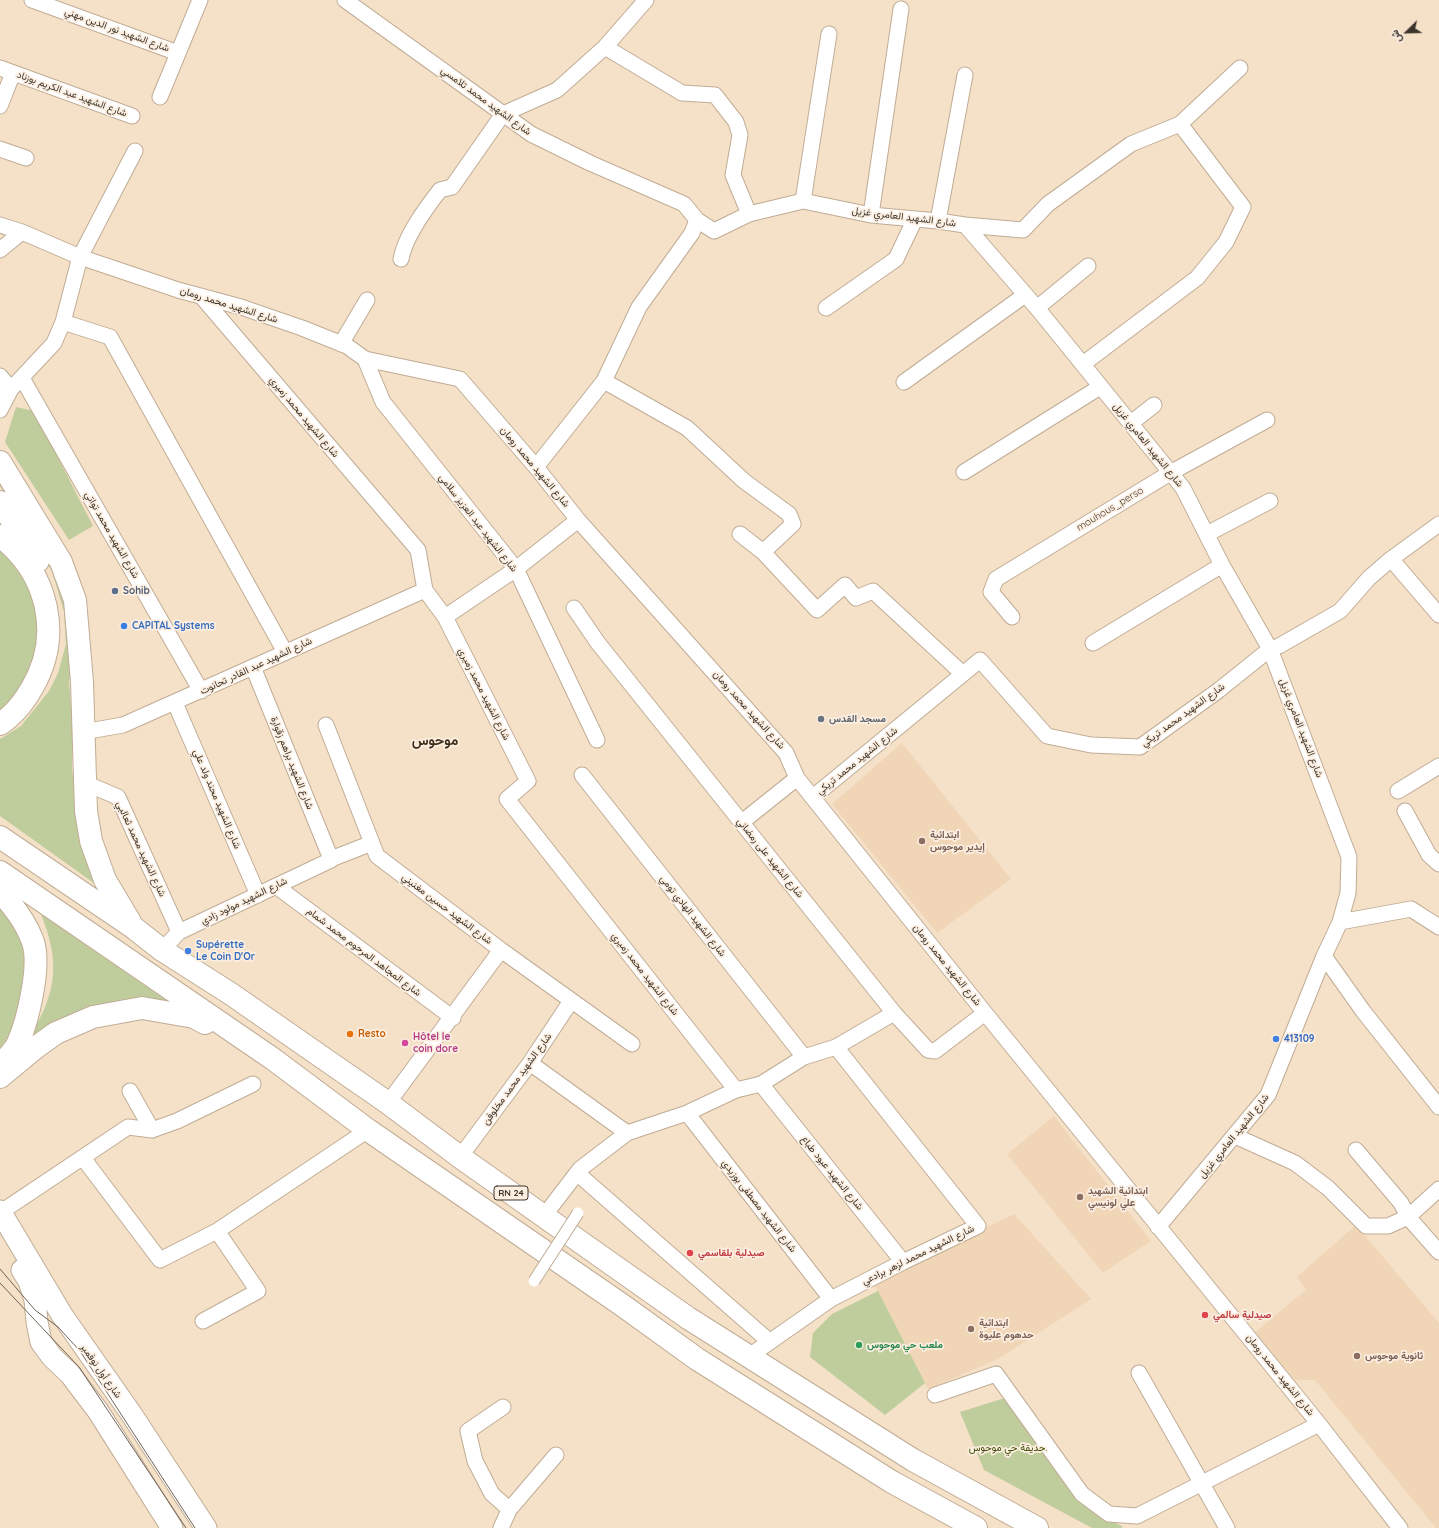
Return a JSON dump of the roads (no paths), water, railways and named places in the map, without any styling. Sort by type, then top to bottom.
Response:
[{"type":"highway","points":[[0,462],[61,562],[75,600],[82,682],[86,811],[91,841],[104,880],[134,928]]},
{"type":"highway","points":[[0,502],[36,555],[46,578],[49,644],[40,675],[23,704],[0,724]]},
{"type":"highway","points":[[0,536],[26,562],[39,586],[48,612]]},
{"type":"highway","name":"RN 24","points":[[0,837],[134,928],[162,950],[232,994],[688,1318],[913,1460],[1037,1528]]},
{"type":"highway","name":"RN 24","points":[[0,872],[273,1059],[368,1130],[622,1305],[697,1359],[892,1482],[976,1528]]},
{"type":"highway","points":[[0,890],[19,913],[33,943],[35,978],[29,1008],[17,1044],[0,1064]]},
{"type":"highway","points":[[0,1077],[56,1033],[93,1017],[142,1008],[169,1011],[194,1017],[273,1059]]},
{"type":"main road","name":"شارع أول نوفمبر","points":[[0,1212],[62,1315],[132,1415],[206,1528]]},
{"type":"main road","points":[[0,1235],[28,1281],[35,1300],[41,1342],[52,1357],[70,1374],[98,1411],[172,1528]]},
{"type":"street","name":"شارع الشهيد نور الدين مهني","points":[[32,0],[178,53]]},
{"type":"street","name":"شارع الشهيد نور الدين مهني","points":[[160,97],[200,0]]},
{"type":"street","name":"شارع الشهيد محمد تلامسي","points":[[346,0],[531,134],[638,185],[684,204],[697,220]]},
{"type":"street","points":[[401,258],[403,246],[433,199],[440,190],[452,187],[503,114],[557,90],[605,47],[646,0]]},
{"type":"street","points":[[871,215],[901,10]]},
{"type":"street","points":[[803,201],[829,34]]},
{"type":"street","points":[[605,47],[682,92],[715,95],[736,122],[740,135],[733,175],[749,214]]},
{"type":"street","points":[[965,225],[1023,230],[1048,204],[1131,144],[1180,124],[1240,68]]},
{"type":"street","name":"شارع الشهيد عبد الكريم بوزناد","points":[[0,106],[6,70],[132,116]]},
{"type":"street","points":[[938,220],[965,75]]},
{"type":"street","points":[[1082,364],[1197,278],[1226,242],[1243,207],[1180,124]]},
{"type":"street","points":[[0,148],[26,158]]},
{"type":"street","points":[[0,410],[6,390],[22,378],[54,343],[63,322],[80,257],[135,151]]},
{"type":"street","name":"شارع الشهيد العامري غزيل","points":[[697,220],[714,230],[749,214],[803,201],[871,215],[938,220],[965,225],[1037,308],[1183,488],[1222,565],[1270,649],[1348,857],[1348,893],[1340,922],[1324,956],[1268,1095],[1158,1227]]},
{"type":"street","points":[[826,308],[896,259],[916,219]]},
{"type":"street","points":[[536,467],[604,381],[639,307],[692,233],[697,220]]},
{"type":"street","name":"شارع الشهيد محمد رومان","points":[[0,225],[22,232],[80,257],[201,296],[241,307],[341,344],[365,359],[460,379],[536,467],[578,520],[786,753],[797,778],[985,1013],[1319,1424],[1400,1528]]},
{"type":"street","points":[[0,250],[22,232]]},
{"type":"street","points":[[1037,308],[1088,266]]},
{"type":"street","points":[[904,382],[1025,295]]},
{"type":"street","name":"شارع الشهيد محمد زميري","points":[[201,296],[418,550],[425,590],[445,617],[528,781],[507,799],[736,1090]]},
{"type":"street","points":[[341,344],[368,300]]},
{"type":"street","points":[[63,322],[110,337],[285,652]]},
{"type":"street","name":"شارع الشهيد عبد العزيز سلامي","points":[[365,359],[383,402],[516,569],[597,740]]},
{"type":"street","points":[[0,376],[6,390]]},
{"type":"street","name":"شارع الشهيد محمد تواتي","points":[[22,378],[201,691]]},
{"type":"street","points":[[604,381],[687,428],[744,481],[789,514],[793,524],[763,552]]},
{"type":"street","points":[[964,472],[1100,387]]},
{"type":"street","points":[[1131,423],[1154,405]]},
{"type":"street","name":"mouhous_perso","points":[[1012,617],[991,592],[996,579],[1170,473],[1267,420]]},
{"type":"street","points":[[1207,534],[1270,501]]},
{"type":"street","points":[[445,617],[516,569],[578,520]]},
{"type":"street","name":"شارع الشهيد محمد تريكي","points":[[813,797],[980,660],[1047,736],[1091,746],[1140,747],[1219,690],[1270,649],[1279,646],[1340,611],[1369,578],[1391,559],[1439,524]]},
{"type":"street","points":[[740,534],[763,552],[817,610],[845,586],[856,598],[873,591],[963,674]]},
{"type":"street","points":[[1391,559],[1439,615]]},
{"type":"street","points":[[1093,643],[1222,565]]},
{"type":"street","name":"شارع الشهيد عبد القادر تحانوت","points":[[83,732],[123,725],[425,590]]},
{"type":"street","name":"شارع الشهيد على رمضاني","points":[[574,608],[598,643],[894,1013],[928,1050],[935,1052],[985,1013]]},
{"type":"street","name":"شارع الشهيد براهم زقوارة","points":[[253,668],[331,860]]},
{"type":"street","name":"شارع الشهيد محند ولد علي","points":[[175,702],[258,895]]},
{"type":"street","name":"شارع الشهيد حسين مغنيني","points":[[326,725],[377,856],[501,950],[632,1044]]},
{"type":"street","points":[[1398,791],[1439,766]]},
{"type":"street","name":"شارع الشهيد الهادي تومي","points":[[582,775],[804,1057]]},
{"type":"street","points":[[742,822],[797,778]]},
{"type":"street","name":"شارع الشهيد محمد ثعالبي","points":[[85,783],[118,797],[179,932]]},
{"type":"street","points":[[1405,811],[1430,855],[1439,864]]},
{"type":"street","name":"شارع الشهيد مولود زادي","points":[[162,950],[179,932],[331,860],[372,843]]},
{"type":"street","name":"شارع المجاهد المرحوم محمد شمام","points":[[276,886],[453,1018]]},
{"type":"street","points":[[1340,922],[1411,909],[1439,926]]},
{"type":"street","points":[[388,1104],[453,1018],[501,950]]},
{"type":"street","points":[[1324,956],[1363,1011],[1439,1107]]},
{"type":"street","name":"شارع الشهيد محمد مخلوفن","points":[[460,1157],[530,1063],[571,1001]]},
{"type":"street","points":[[544,1216],[577,1173],[627,1133],[687,1113],[736,1090],[761,1084],[804,1057],[836,1047],[894,1013]]},
{"type":"street","name":"شارع الشهيد محمد لزهر برادعي","points":[[748,1357],[831,1299],[978,1226],[836,1047]]},
{"type":"street","points":[[530,1063],[627,1133]]},
{"type":"street","points":[[0,1212],[128,1127],[152,1130],[177,1121],[253,1084]]},
{"type":"street","name":"شارع الشهيد عبود طباع","points":[[761,1084],[903,1262]]},
{"type":"street","points":[[130,1091],[152,1130]]},
{"type":"street","name":"شارع الشهيد مصطفى بوزيدي","points":[[687,1113],[831,1299]]},
{"type":"street","points":[[83,1158],[160,1260],[217,1231],[368,1130]]},
{"type":"street","points":[[1235,1136],[1295,1163],[1328,1188],[1366,1226],[1388,1226],[1408,1217],[1439,1189]]},
{"type":"street","points":[[1356,1150],[1401,1202],[1408,1217],[1439,1252]]},
{"type":"street","points":[[577,1173],[770,1342]]},
{"type":"street","points":[[534,1281],[578,1213]]},
{"type":"street","points":[[203,1321],[258,1291],[217,1231]]},
{"type":"street","points":[[1139,1373],[1227,1528]]},
{"type":"street","points":[[935,1395],[996,1374],[1082,1494],[1109,1514],[1137,1516],[1319,1424]]},
{"type":"street","points":[[503,1407],[468,1431],[475,1461],[492,1494],[509,1509]]},
{"type":"street","points":[[501,1528],[509,1509],[556,1455]]},
{"type":"tram line","points":[[0,1269],[35,1310],[58,1327],[80,1351],[195,1528]]},
{"type":"tram line","points":[[0,1283],[79,1367],[186,1528]]},
{"type":"place","name":"Sohib","points":[[115,591]]},
{"type":"place","name":"CAPITAL Systems","points":[[124,626]]},
{"type":"place","name":"مسجد القدس","points":[[821,719]]},
{"type":"place","name":"ابتدائية إيدير موحوس","points":[[922,841]]},
{"type":"place","name":"Supérette Le Coin D'Or","points":[[188,951]]},
{"type":"place","name":"Resto","points":[[350,1034]]},
{"type":"place","name":"413109","points":[[1276,1039]]},
{"type":"place","name":"Hôtel le coin dore","points":[[405,1043]]},
{"type":"place","name":"ابتدائية الشهيد علي لونيسي","points":[[1080,1197]]},
{"type":"place","name":"صيدلية بلقاسمي","points":[[690,1253]]},
{"type":"place","name":"صيدلية سالمي","points":[[1205,1315]]},
{"type":"place","name":"ابتدائية حدهوم عليوة","points":[[971,1329]]},
{"type":"place","name":"ملعب حي موحوس","points":[[859,1345]]},
{"type":"place","name":"ثانوية موحوس","points":[[1357,1356]]},
{"type":"district","name":"موحوس","points":[[435,741]]},
{"type":"park label","name":"حديقة حي موحوس.","points":[[1008,1448]]}]
